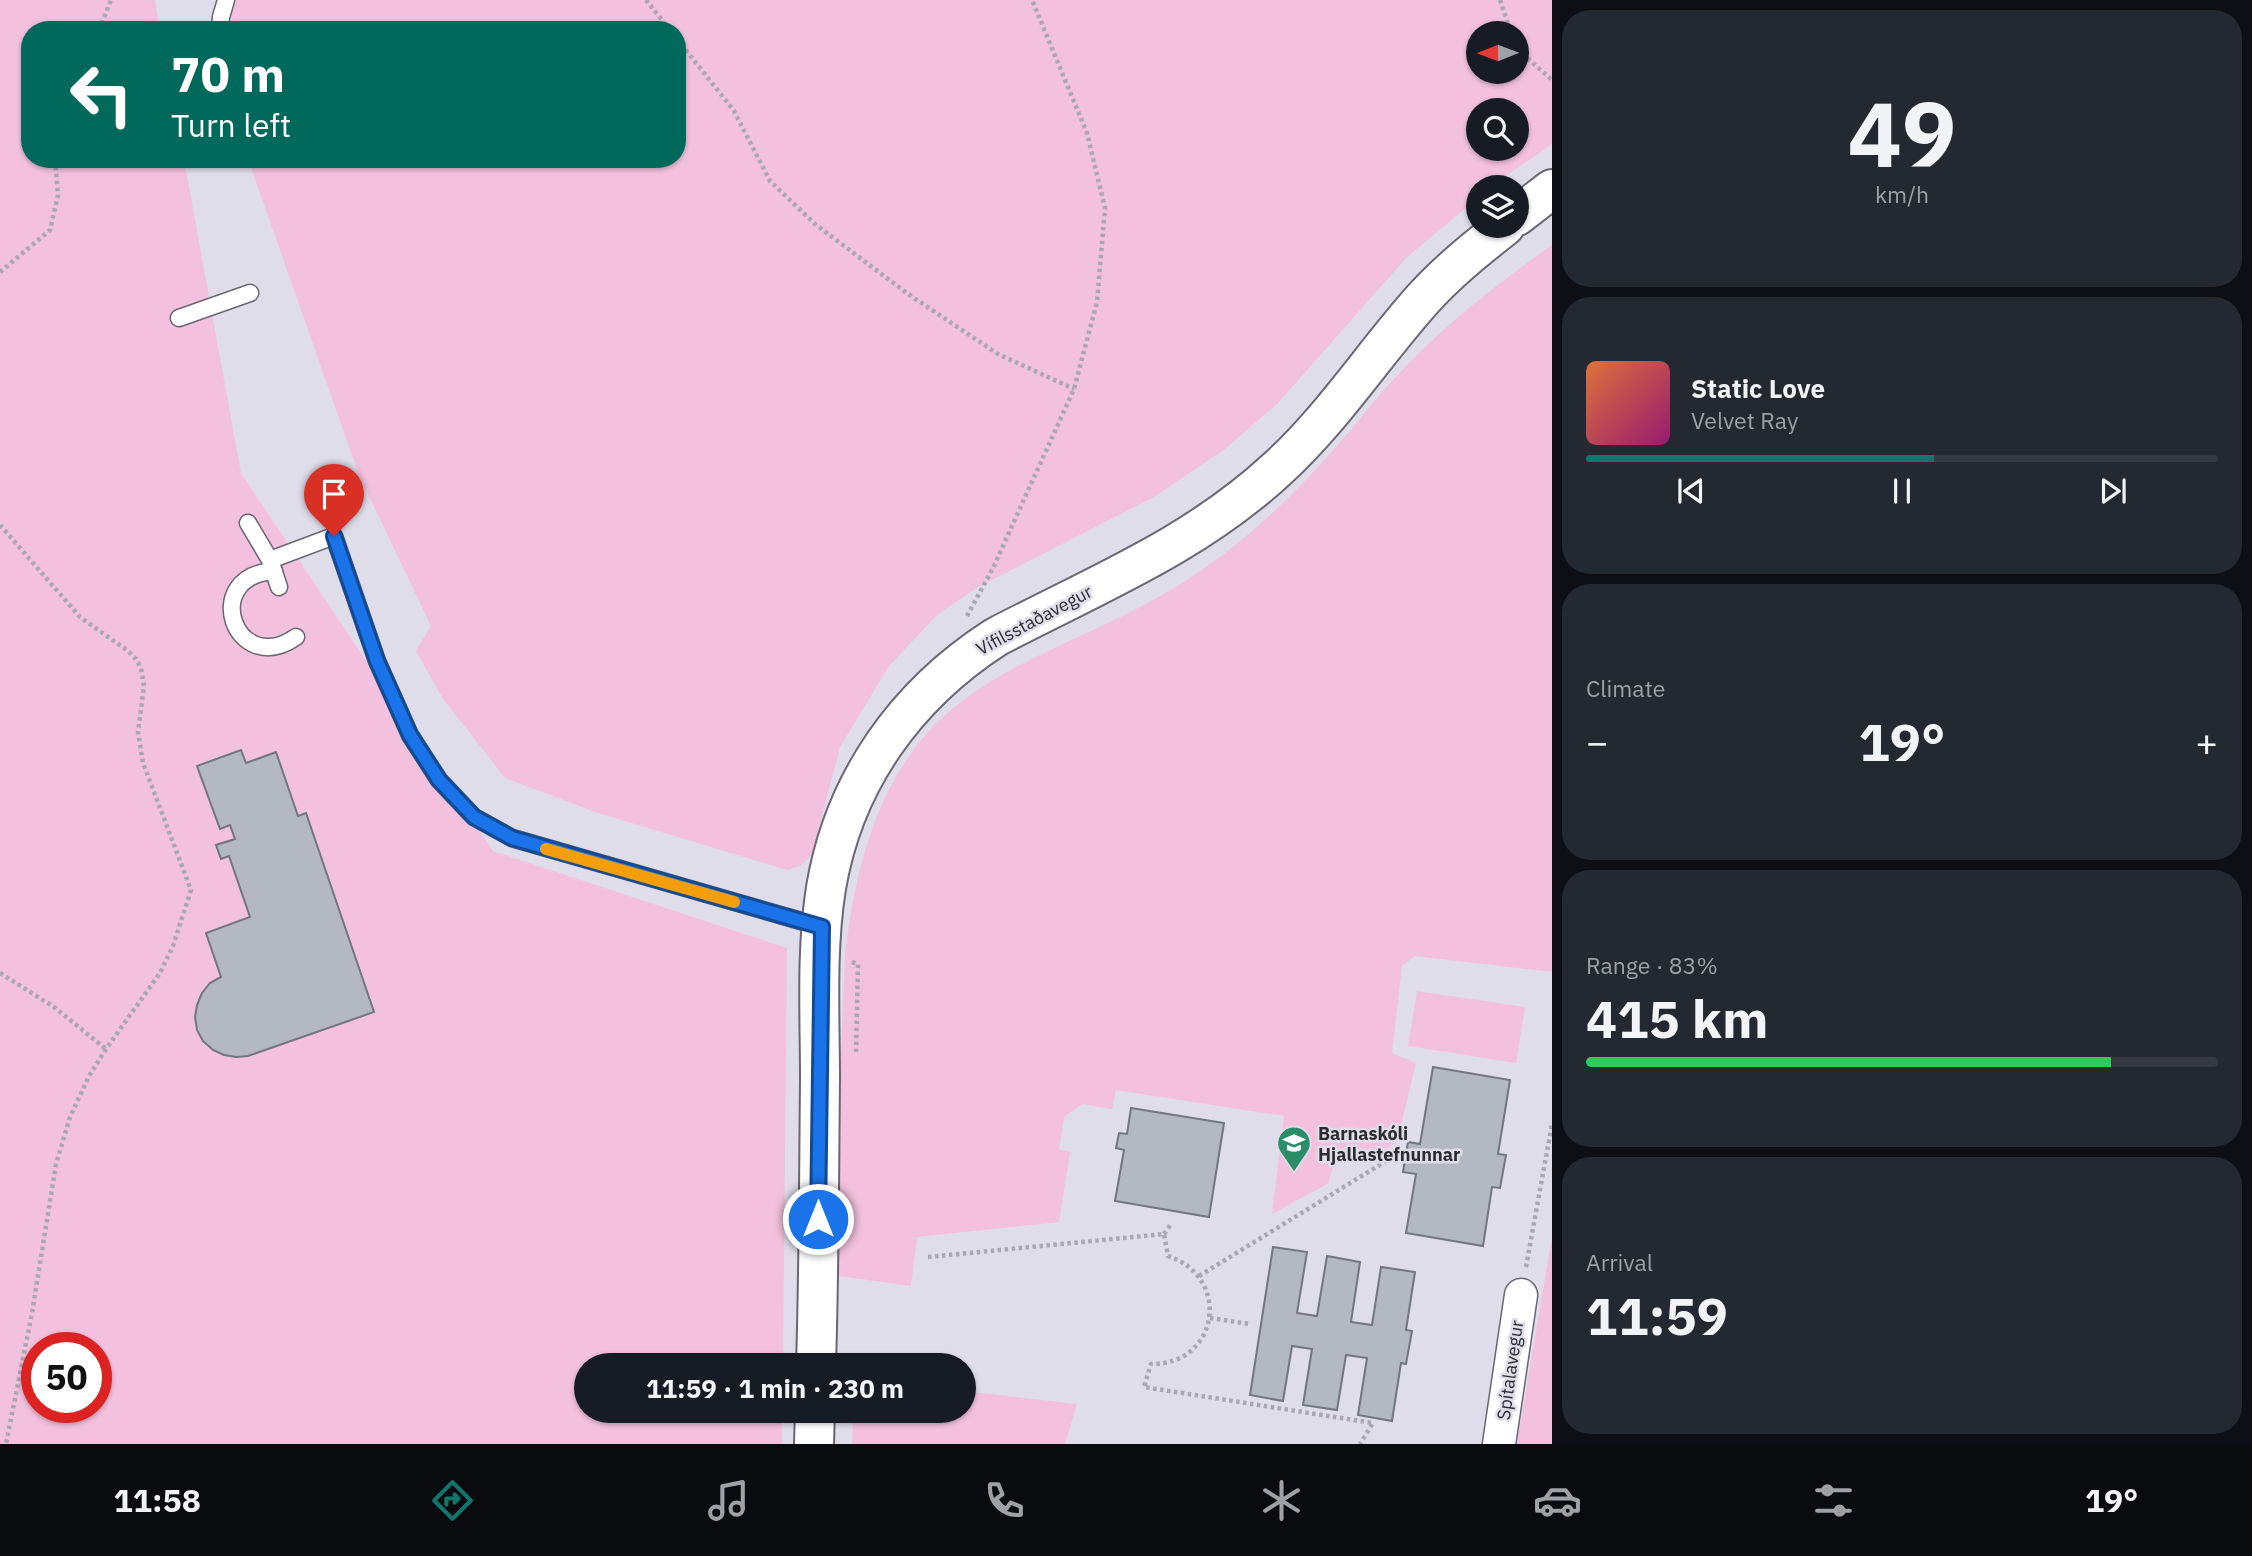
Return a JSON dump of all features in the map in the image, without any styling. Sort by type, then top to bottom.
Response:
[{"type":"main road","points":[[1529,207],[1552,189]]},
{"type":"main road","name":"Vífilsstaðavegur","points":[[816,1353],[822,927],[826,890],[845,816],[879,748],[923,694],[971,653],[1005,632],[1169,549],[1210,524],[1247,496],[1310,435],[1422,300],[1448,273],[1490,238]]},
{"type":"main road","points":[[814,1444],[815,1423]]},
{"type":"street","name":"Spítalavegur","points":[[1499,1444],[1521,1295]]},
{"type":"lane","points":[[221,21],[226,0]]},
{"type":"lane","points":[[179,318],[250,293]]},
{"type":"lane","points":[[248,523],[274,573]]},
{"type":"lane","points":[[296,637],[286,645],[273,648],[249,642],[239,634],[233,622],[233,597],[239,586],[249,577],[261,572],[274,573],[334,536],[377,661],[410,735],[439,780],[474,817],[512,838],[822,927]]},
{"type":"path","points":[[103,21],[111,0]]},
{"type":"path","points":[[646,0],[663,21]]},
{"type":"path","points":[[971,653],[965,638],[965,618],[992,568],[1074,389],[1097,302],[1105,208],[1087,133],[1032,0]]},
{"type":"path","points":[[1500,0],[1507,21]]},
{"type":"path","points":[[686,50],[734,111],[770,181],[815,225],[908,294],[998,354],[1074,389]]},
{"type":"path","points":[[1530,61],[1552,80]]},
{"type":"path","points":[[0,272],[50,230],[58,195],[56,168]]},
{"type":"path","points":[[0,524],[80,617],[136,659],[141,668],[144,686],[138,732],[143,763],[191,890],[173,946],[160,973],[89,1076],[70,1117],[56,1164],[32,1313],[6,1444]]},
{"type":"path","points":[[0,973],[54,1007],[106,1049]]},
{"type":"path","points":[[1521,1295],[1552,1124]]},
{"type":"path","points":[[1199,1276],[1391,1158]]},
{"type":"path","points":[[1171,1224],[1164,1234],[1168,1256],[1188,1265],[1199,1276],[1208,1296],[1210,1318],[1202,1338],[1186,1354],[1173,1361],[1151,1364],[1144,1387],[1373,1423],[1360,1444]]},
{"type":"path","points":[[928,1257],[1164,1234]]},
{"type":"path","points":[[1210,1318],[1250,1324]]},
{"type":"shaded area","points":[[0,0],[155,0],[158,21],[21,21],[21,168],[186,168],[241,473],[493,851],[787,948],[783,1353],[574,1353],[574,1423],[782,1423],[782,1444],[0,1444]]},
{"type":"shaded area","points":[[224,0],[1552,0],[1552,144],[1529,160],[1529,98],[1466,98],[1466,161],[1527,161],[1507,175],[1466,175],[1466,208],[1407,257],[1278,403],[1225,449],[1154,497],[978,587],[937,615],[889,666],[840,747],[812,855],[800,866],[787,870],[595,812],[505,778],[443,699],[416,651],[431,626],[359,475],[251,168],[686,168],[686,21],[232,21]]},
{"type":"shaded area","points":[[1552,245],[1552,972],[1415,956],[1402,966],[1392,1053],[1416,1063],[1397,1142],[1367,1162],[1353,1158],[1341,1160],[1333,1169],[1329,1183],[1272,1214],[1284,1116],[1116,1090],[1112,1109],[1082,1104],[1064,1117],[1059,1149],[1070,1152],[1059,1222],[917,1237],[911,1286],[832,1275],[848,930],[858,876],[874,824],[897,775],[912,752],[936,724],[992,680],[1155,599],[1220,557],[1297,489],[1426,346],[1514,272]]},
{"type":"shaded area","points":[[1417,991],[1525,1007],[1516,1063],[1408,1046]]},
{"type":"shaded area","points":[[1552,1237],[1552,1444],[1517,1444]]},
{"type":"shaded area","points":[[976,1392],[1077,1404],[1065,1444],[852,1444],[853,1423],[976,1423]]},
{"type":"building","points":[[241,750],[246,763],[276,752],[298,816],[306,813],[374,1012],[248,1056],[236,1057],[213,1050],[203,1041],[197,1030],[195,1017],[202,993],[210,983],[221,977],[206,933],[250,917],[229,856],[221,859],[216,845],[235,839],[230,825],[220,829],[197,766]]},
{"type":"building","points":[[1433,1067],[1510,1080],[1498,1154],[1506,1155],[1500,1188],[1492,1187],[1483,1246],[1406,1233],[1416,1174],[1403,1172],[1408,1142],[1420,1144]]},
{"type":"building","points":[[1131,1108],[1224,1123],[1209,1217],[1115,1201],[1124,1150],[1116,1148],[1119,1133],[1127,1134]]},
{"type":"building","points":[[1273,1247],[1307,1252],[1297,1313],[1317,1316],[1327,1256],[1360,1262],[1351,1322],[1372,1325],[1381,1267],[1415,1272],[1406,1330],[1412,1331],[1406,1364],[1401,1363],[1392,1421],[1358,1415],[1367,1358],[1346,1355],[1337,1410],[1303,1405],[1312,1349],[1292,1346],[1283,1401],[1250,1395]]},
{"type":"slow traffic","points":[[546,849],[734,902]]},
{"type":"place","name":"Barnaskóli Hjallastefnunnar","points":[[1294,1173]]},
{"type":"route","points":[[334,536],[377,661],[410,735],[439,780],[474,817],[512,838],[559,853],[822,927],[818,1219]]}]
